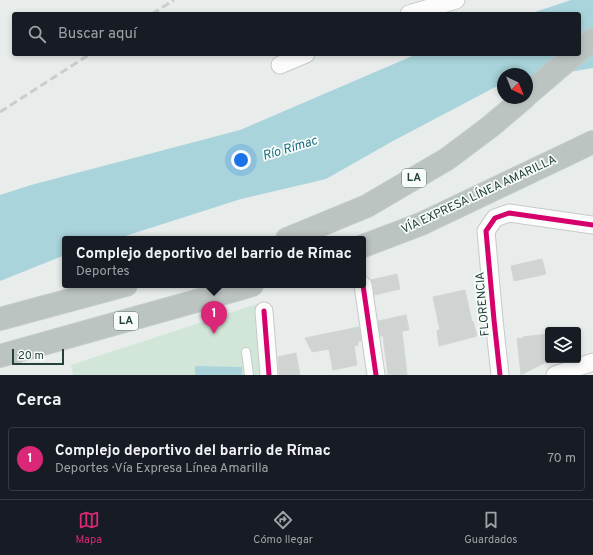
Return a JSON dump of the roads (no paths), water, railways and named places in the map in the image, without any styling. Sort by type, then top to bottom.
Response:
[{"type":"highway","points":[[581,49],[593,39]]},
{"type":"highway","points":[[533,90],[573,56]]},
{"type":"highway","name":"LA","points":[[295,236],[367,206],[447,159],[491,126],[517,104]]},
{"type":"highway","name":"VÍA EXPRESA LÍNEA AMARILLA","points":[[366,245],[421,224],[593,142]]},
{"type":"highway","points":[[0,319],[115,288]]},
{"type":"highway","name":"LA","points":[[0,356],[244,288]]},
{"type":"street","points":[[416,12],[456,0]]},
{"type":"street","points":[[280,65],[301,56]]},
{"type":"street","name":"FLORENCIA","points":[[500,375],[486,231],[495,218],[509,213],[593,225]]},
{"type":"street","points":[[362,288],[376,375]]},
{"type":"street","points":[[264,311],[269,375]]},
{"type":"street","points":[[555,375],[593,362]]},
{"type":"lane","points":[[246,352],[249,375]]},
{"type":"water","name":"Río Rímac","points":[[571,0],[593,0],[593,68],[533,78],[533,68],[497,68],[497,86],[393,141],[326,179],[241,199],[125,236],[62,236],[62,256],[0,281],[0,195],[31,185],[240,130],[412,56],[581,56],[581,12],[535,12]]},
{"type":"water","points":[[195,366],[242,367],[242,375],[195,375]]},
{"type":"railway","points":[[155,12],[174,0]]},
{"type":"railway","points":[[0,112],[87,56]]},
{"type":"place","name":"Complejo deportivo del barrio de Rímac","points":[[214,334]]}]
